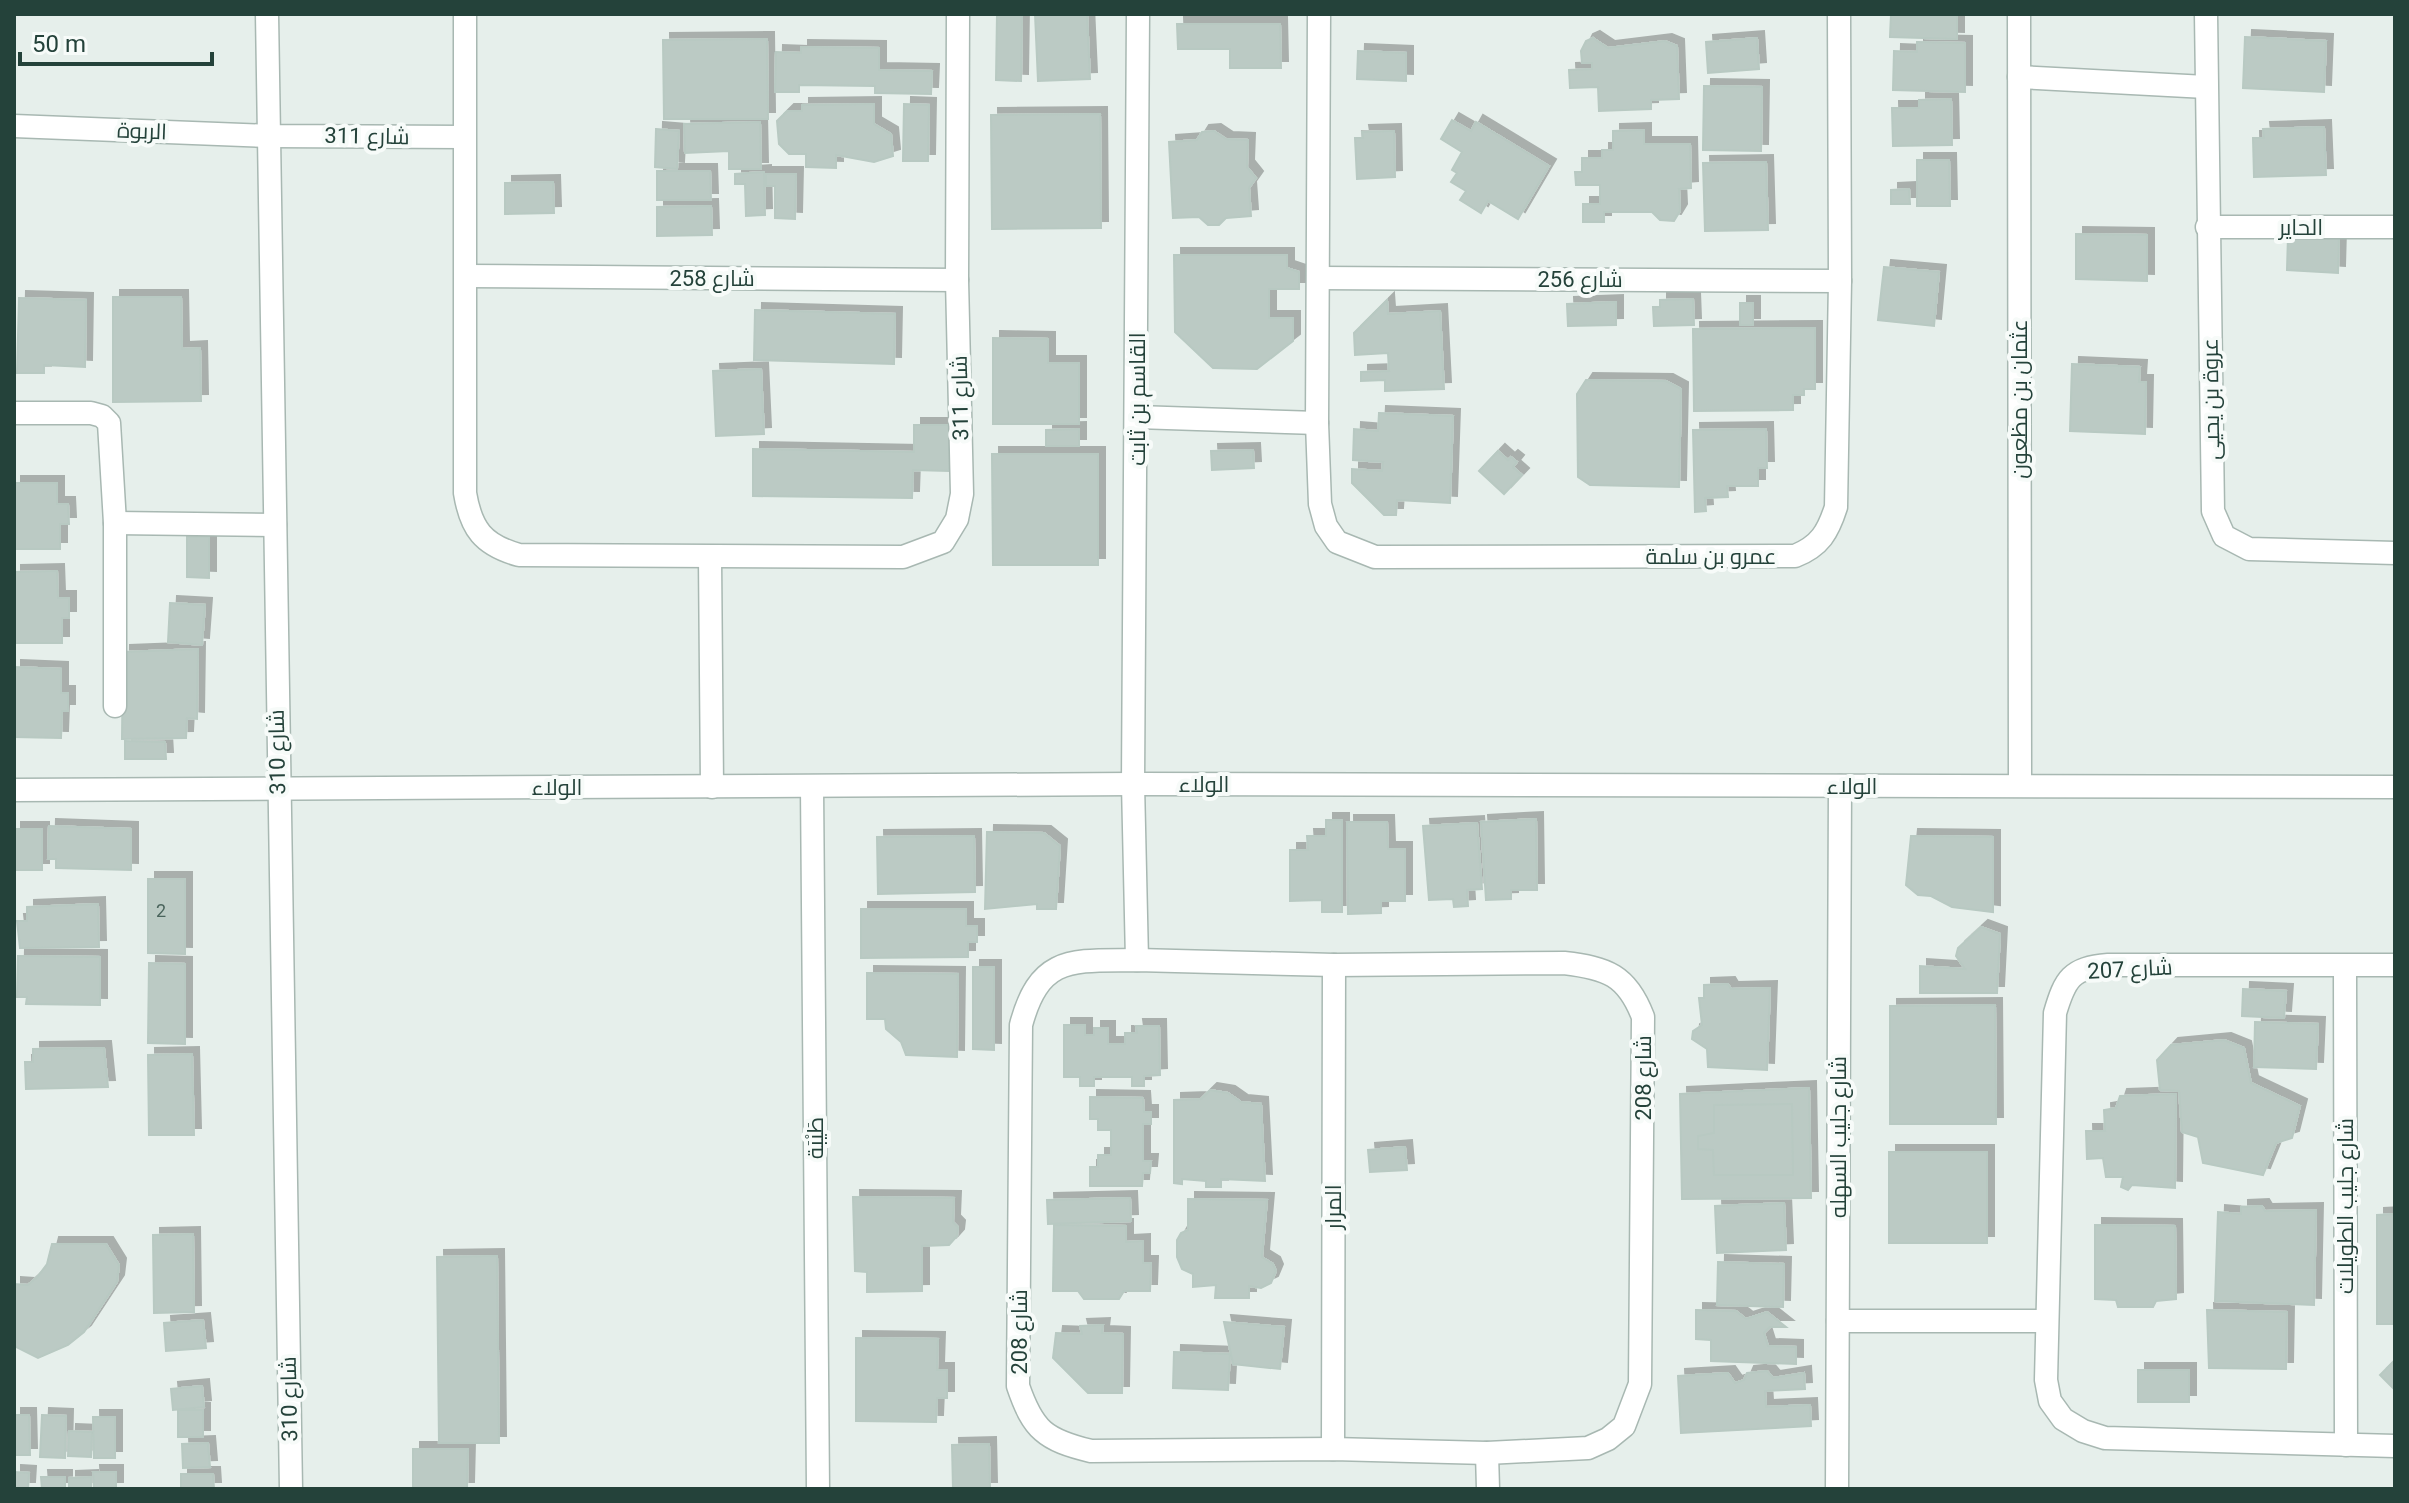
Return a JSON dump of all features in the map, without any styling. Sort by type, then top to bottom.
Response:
[{"type":"street","name":"شارع 310","points":[[267,14],[291,1489]]},
{"type":"street","name":"شارع 311","points":[[465,14],[465,493],[470,519],[480,536],[496,549],[519,555],[710,558],[903,557],[943,542],[957,519],[962,494],[957,280],[958,14]]},
{"type":"street","name":"القاسم بن ثابت","points":[[1133,784],[1138,14]]},
{"type":"street","name":"عمرو بن سلمة","points":[[1319,14],[1317,423],[1320,504],[1326,526],[1337,542],[1375,557],[1795,556],[1812,549],[1823,539],[1836,507],[1840,281],[1839,14]]},
{"type":"street","name":"عثمان بن مظعون","points":[[2019,14],[2020,784]]},
{"type":"street","name":"عروة بن يحيى","points":[[2206,14],[2213,511],[2224,536],[2249,549],[2395,553]]},
{"type":"street","points":[[2019,77],[2206,87]]},
{"type":"street","name":"الربوة","points":[[14,126],[270,136]]},
{"type":"street","name":"شارع 311","points":[[270,136],[464,137]]},
{"type":"street","name":"الحاير","points":[[2207,227],[2395,227]]},
{"type":"street","name":"شارع 258","points":[[466,276],[957,280]]},
{"type":"street","name":"شارع 256","points":[[1320,278],[1840,281]]},
{"type":"street","points":[[14,413],[91,413],[102,416],[109,423],[115,523],[115,706]]},
{"type":"street","points":[[1137,417],[1317,423]]},
{"type":"street","points":[[115,523],[275,525]]},
{"type":"street","points":[[710,558],[712,787]]},
{"type":"street","points":[[1133,784],[1137,960]]},
{"type":"street","name":"الولاء","points":[[14,790],[1133,784],[2395,787]]},
{"type":"street","name":"شارع جليب السهله","points":[[1837,1489],[1840,786]]},
{"type":"street","name":"طَيْبَة","points":[[812,787],[818,1489]]},
{"type":"street","name":"شارع 208","points":[[1137,960],[1334,965],[1564,963],[1595,967],[1619,978],[1634,995],[1643,1017],[1640,1384],[1635,1406],[1624,1426],[1608,1439],[1588,1448],[1487,1453],[1333,1449],[1091,1451],[1066,1445],[1042,1433],[1028,1413],[1018,1386],[1021,1025],[1037,982],[1054,969],[1080,961],[1137,960]]},
{"type":"street","name":"المرار","points":[[1333,1449],[1334,965]]},
{"type":"street","name":"شارع 207","points":[[2395,965],[2108,965],[2086,967],[2074,973],[2062,988],[2055,1013],[2045,1321],[2050,1401],[2063,1419],[2083,1431],[2105,1438],[2395,1446]]},
{"type":"street","name":"شارع جليب الطويلات","points":[[2345,966],[2346,1445]]},
{"type":"street","points":[[1838,1321],[2045,1321]]},
{"type":"street","points":[[1487,1453],[1488,1489]]},
{"type":"building","points":[[997,14],[1022,14],[1021,81],[996,80]]},
{"type":"building","points":[[1035,14],[1087,14],[1090,79],[1038,81]]},
{"type":"building","points":[[1891,14],[1957,14],[1957,39],[1890,37]]},
{"type":"building","points":[[1177,24],[1280,24],[1281,68],[1230,68],[1230,49],[1178,49]]},
{"type":"building","points":[[2245,37],[2326,41],[2324,92],[2243,88]]},
{"type":"building","points":[[1593,38],[1608,48],[1665,41],[1677,46],[1679,99],[1651,100],[1651,109],[1599,111],[1598,87],[1570,88],[1569,70],[1592,69],[1592,63],[1582,63],[1581,51],[1586,41]]},
{"type":"building","points":[[1757,38],[1759,69],[1708,73],[1706,42]]},
{"type":"building","points":[[767,39],[768,119],[664,119],[663,40]]},
{"type":"building","points":[[1917,42],[1965,43],[1965,92],[1893,90],[1894,51],[1917,52]]},
{"type":"building","points":[[801,47],[879,48],[879,70],[932,71],[931,94],[875,93],[875,86],[799,85],[799,92],[775,92],[776,52],[801,53]]},
{"type":"building","points":[[1358,51],[1406,53],[1406,81],[1357,79]]},
{"type":"building","points":[[1704,86],[1762,87],[1761,151],[1703,150]]},
{"type":"building","points":[[1951,99],[1952,145],[1893,146],[1892,108],[1919,108],[1919,100]]},
{"type":"building","points":[[874,104],[874,124],[891,134],[893,156],[874,162],[836,155],[836,168],[806,167],[806,154],[789,154],[779,144],[777,121],[787,111],[802,111],[802,105]]},
{"type":"building","points":[[904,104],[929,105],[928,161],[903,161]]},
{"type":"building","points":[[1100,114],[1101,228],[992,229],[991,115]]},
{"type":"building","points":[[1452,120],[1471,131],[1476,122],[1549,166],[1518,219],[1488,201],[1481,213],[1460,200],[1466,191],[1451,182],[1457,173],[1452,170],[1462,152],[1441,139]]},
{"type":"building","points":[[760,122],[761,169],[729,169],[729,151],[685,153],[684,124]]},
{"type":"building","points":[[2324,127],[2326,175],[2254,177],[2253,138],[2264,138],[2263,129]]},
{"type":"building","points":[[656,129],[679,131],[677,169],[655,167]]},
{"type":"building","points":[[1644,130],[1644,144],[1690,144],[1691,188],[1679,189],[1680,211],[1674,221],[1660,220],[1652,212],[1604,212],[1604,222],[1583,222],[1583,204],[1600,204],[1600,185],[1576,185],[1575,172],[1582,172],[1582,158],[1602,158],[1602,150],[1613,150],[1613,131]]},
{"type":"building","points":[[1214,131],[1226,139],[1248,140],[1247,167],[1256,178],[1249,188],[1251,216],[1226,218],[1219,225],[1208,225],[1199,217],[1173,218],[1169,142],[1197,140],[1202,132]]},
{"type":"building","points":[[1394,131],[1395,177],[1357,179],[1355,138],[1363,138],[1362,132]]},
{"type":"building","points":[[1917,160],[1949,160],[1950,206],[1917,206]]},
{"type":"building","points":[[1766,162],[1768,230],[1705,231],[1703,163]]},
{"type":"building","points":[[657,171],[710,171],[711,200],[657,200]]},
{"type":"building","points":[[764,172],[765,215],[746,216],[745,184],[735,184],[735,174]]},
{"type":"building","points":[[766,174],[796,174],[795,219],[775,218],[775,186],[766,186]]},
{"type":"building","points":[[553,182],[554,213],[505,214],[505,183]]},
{"type":"building","points":[[1909,189],[1910,204],[1891,204],[1891,190]]},
{"type":"building","points":[[711,206],[712,235],[657,236],[657,207]]},
{"type":"building","points":[[2076,234],[2147,235],[2147,281],[2076,279]]},
{"type":"building","points":[[2288,235],[2339,237],[2338,273],[2287,270]]},
{"type":"building","points":[[1174,255],[1287,255],[1287,268],[1299,272],[1299,289],[1269,289],[1269,318],[1293,318],[1293,341],[1257,369],[1213,368],[1175,332]]},
{"type":"building","points":[[1884,267],[1939,272],[1934,326],[1878,320]]},
{"type":"building","points":[[113,297],[181,297],[182,349],[200,348],[201,401],[113,402]]},
{"type":"building","points":[[19,298],[86,300],[85,367],[44,365],[44,373],[17,373]]},
{"type":"building","points":[[1693,299],[1694,325],[1654,326],[1653,307],[1660,307],[1660,300]]},
{"type":"building","points":[[1387,300],[1388,314],[1440,311],[1444,389],[1385,391],[1385,380],[1361,381],[1361,372],[1389,371],[1388,353],[1355,355],[1354,333]]},
{"type":"building","points":[[1616,302],[1616,325],[1568,326],[1567,304]]},
{"type":"building","points":[[1740,303],[1753,303],[1753,325],[1740,325]]},
{"type":"building","points":[[755,310],[895,314],[894,364],[754,360]]},
{"type":"building","points":[[1815,328],[1815,389],[1804,389],[1804,395],[1793,395],[1793,410],[1694,411],[1693,329]]},
{"type":"building","points":[[993,338],[1048,339],[1048,363],[1079,363],[1079,424],[993,424]]},
{"type":"building","points":[[2072,364],[2140,367],[2139,382],[2146,382],[2145,434],[2070,431]]},
{"type":"building","points":[[761,369],[764,434],[716,436],[713,371]]},
{"type":"building","points":[[1586,380],[1666,381],[1681,389],[1679,487],[1590,485],[1578,477],[1577,394]]},
{"type":"building","points":[[1379,413],[1453,416],[1450,503],[1397,500],[1396,515],[1384,515],[1352,483],[1352,469],[1382,471],[1383,462],[1353,460],[1354,429],[1378,431]]},
{"type":"building","points":[[914,425],[950,425],[949,471],[913,470],[912,498],[753,496],[753,449],[914,452]]},
{"type":"building","points":[[1079,429],[1079,446],[1046,446],[1046,430]]},
{"type":"building","points":[[1766,429],[1767,468],[1758,468],[1758,486],[1727,486],[1728,497],[1705,498],[1706,511],[1695,512],[1693,430]]},
{"type":"building","points":[[1253,450],[1254,468],[1212,470],[1211,451]]},
{"type":"building","points":[[1498,451],[1508,460],[1511,457],[1517,462],[1513,467],[1522,475],[1504,494],[1479,471]]},
{"type":"building","points":[[992,454],[1098,454],[1098,565],[993,565]]},
{"type":"building","points":[[14,483],[57,483],[57,504],[68,504],[69,524],[60,524],[60,549],[14,549]]},
{"type":"building","points":[[187,537],[209,537],[209,578],[187,577]]},
{"type":"building","points":[[57,571],[58,598],[69,598],[69,618],[62,618],[62,643],[14,643],[14,572]]},
{"type":"building","points":[[170,603],[205,605],[202,645],[168,642]]},
{"type":"building","points":[[198,649],[197,719],[187,718],[186,738],[122,739],[123,652]]},
{"type":"building","points":[[14,667],[61,669],[61,693],[68,693],[68,711],[62,711],[61,738],[14,737]]},
{"type":"building","points":[[125,741],[165,742],[166,759],[125,759]]},
{"type":"building","points":[[1536,819],[1537,890],[1511,890],[1511,899],[1486,900],[1481,822]]},
{"type":"building","points":[[1326,820],[1342,820],[1342,912],[1322,912],[1322,900],[1290,901],[1290,850],[1308,850],[1307,836],[1326,836]]},
{"type":"building","points":[[1347,822],[1387,822],[1388,849],[1405,849],[1405,901],[1381,901],[1381,913],[1348,914]]},
{"type":"building","points":[[1477,823],[1482,889],[1467,890],[1468,906],[1454,907],[1453,899],[1429,900],[1423,826]]},
{"type":"building","points":[[49,826],[131,829],[131,870],[56,868],[56,859],[48,859]]},
{"type":"building","points":[[14,829],[42,829],[42,870],[14,870]]},
{"type":"building","points":[[987,832],[1044,833],[1060,846],[1056,909],[1037,909],[1037,904],[985,909]]},
{"type":"building","points":[[974,836],[975,892],[878,894],[877,837]]},
{"type":"building","points":[[1911,836],[1993,837],[1993,912],[1952,907],[1931,896],[1918,895],[1906,885]]},
{"type":"building","points":[[148,879],[185,879],[185,954],[148,953]]},
{"type":"building","points":[[98,904],[99,947],[20,948],[17,921],[27,921],[27,907]]},
{"type":"building","points":[[861,909],[966,909],[966,926],[977,926],[977,942],[968,942],[968,957],[861,958]]},
{"type":"building","points":[[1981,927],[2000,934],[1997,993],[1920,993],[1920,966],[1965,969],[1956,956],[1958,948]]},
{"type":"building","points":[[18,956],[100,957],[100,1005],[26,1004],[27,997],[17,997]]},
{"type":"building","points":[[149,963],[185,964],[185,1044],[148,1043]]},
{"type":"building","points":[[973,967],[994,967],[994,1050],[973,1049]]},
{"type":"building","points":[[867,973],[958,974],[957,1057],[906,1055],[901,1042],[886,1029],[885,1019],[867,1019]]},
{"type":"building","points":[[1728,984],[1731,989],[1770,988],[1767,1070],[1708,1067],[1707,1049],[1692,1039],[1693,1031],[1702,1025],[1699,998],[1704,998],[1704,985]]},
{"type":"building","points":[[2243,989],[2286,991],[2284,1018],[2242,1016]]},
{"type":"building","points":[[1995,1005],[1996,1124],[1890,1124],[1890,1006]]},
{"type":"building","points":[[2255,1022],[2318,1024],[2316,1069],[2254,1067]]},
{"type":"building","points":[[1064,1025],[1085,1025],[1085,1035],[1094,1035],[1094,1028],[1108,1028],[1108,1044],[1125,1044],[1125,1033],[1137,1033],[1136,1026],[1159,1026],[1160,1075],[1144,1076],[1144,1086],[1132,1086],[1132,1077],[1094,1077],[1094,1086],[1080,1086],[1080,1077],[1064,1077]]},
{"type":"building","points":[[2224,1040],[2244,1048],[2251,1083],[2300,1106],[2292,1138],[2276,1143],[2263,1175],[2203,1163],[2198,1137],[2182,1132],[2179,1091],[2160,1090],[2157,1060],[2171,1045]]},
{"type":"building","points":[[104,1048],[108,1087],[26,1089],[25,1062],[33,1062],[33,1049]]},
{"type":"building","points":[[192,1054],[194,1135],[149,1135],[148,1055]]},
{"type":"building","points":[[1809,1088],[1811,1198],[1682,1199],[1680,1094]]},
{"type":"building","points":[[1210,1090],[1228,1093],[1241,1102],[1261,1104],[1265,1181],[1221,1179],[1221,1187],[1206,1187],[1206,1181],[1182,1179],[1182,1184],[1174,1183],[1174,1100],[1201,1099]]},
{"type":"building","points":[[2176,1094],[2175,1188],[2132,1185],[2128,1190],[2121,1187],[2123,1177],[2106,1177],[2103,1158],[2087,1159],[2086,1131],[2105,1131],[2104,1110],[2116,1108],[2120,1096]]},
{"type":"building","points":[[1090,1097],[1143,1098],[1144,1112],[1151,1112],[1151,1124],[1143,1124],[1143,1161],[1151,1161],[1150,1173],[1143,1173],[1142,1186],[1090,1186],[1090,1167],[1098,1167],[1098,1155],[1111,1155],[1111,1130],[1098,1130],[1098,1119],[1090,1119]]},
{"type":"building","points":[[1792,1104],[1793,1175],[1714,1175],[1713,1150],[1698,1149],[1698,1136],[1714,1133],[1714,1105]]},
{"type":"building","points":[[1405,1147],[1407,1170],[1370,1172],[1368,1150]]},
{"type":"building","points":[[1889,1152],[1987,1152],[1987,1243],[1889,1243]]},
{"type":"building","points":[[853,1197],[954,1198],[953,1222],[958,1227],[957,1236],[949,1245],[922,1246],[922,1291],[867,1292],[867,1272],[855,1271]]},
{"type":"building","points":[[1130,1198],[1131,1221],[1048,1224],[1047,1200]]},
{"type":"building","points":[[1188,1199],[1267,1200],[1262,1257],[1273,1264],[1276,1271],[1271,1283],[1261,1288],[1249,1286],[1249,1298],[1215,1298],[1216,1285],[1193,1287],[1193,1274],[1182,1269],[1177,1257],[1177,1240],[1181,1233],[1188,1230]]},
{"type":"building","points":[[1784,1203],[1786,1250],[1717,1253],[1715,1206]]},
{"type":"building","points":[[2262,1206],[2265,1211],[2316,1210],[2314,1305],[2215,1301],[2218,1212],[2241,1214],[2241,1207]]},
{"type":"building","points":[[2395,1214],[2395,1324],[2377,1324],[2377,1215]]},
{"type":"building","points":[[1054,1225],[1126,1226],[1126,1242],[1143,1241],[1143,1263],[1151,1263],[1150,1291],[1124,1291],[1119,1299],[1084,1299],[1078,1291],[1053,1291]]},
{"type":"building","points":[[2095,1225],[2175,1226],[2176,1299],[2156,1301],[2153,1307],[2118,1307],[2116,1300],[2095,1299]]},
{"type":"building","points":[[193,1234],[194,1312],[154,1313],[153,1235]]},
{"type":"building","points":[[52,1244],[106,1244],[119,1265],[117,1282],[84,1332],[68,1345],[38,1358],[14,1346],[14,1284],[28,1285],[38,1276],[47,1264]]},
{"type":"building","points":[[497,1256],[499,1443],[439,1443],[437,1257]]},
{"type":"building","points":[[1718,1262],[1784,1264],[1783,1307],[1717,1305]]},
{"type":"building","points":[[1696,1310],[1736,1311],[1746,1319],[1767,1312],[1786,1327],[1770,1327],[1764,1333],[1768,1346],[1796,1347],[1796,1364],[1711,1361],[1711,1340],[1696,1339]]},
{"type":"building","points":[[2207,1310],[2287,1312],[2286,1369],[2209,1368]]},
{"type":"building","points":[[203,1320],[206,1348],[166,1351],[164,1323]]},
{"type":"building","points":[[1224,1322],[1284,1327],[1280,1369],[1233,1364]]},
{"type":"building","points":[[1103,1325],[1102,1333],[1123,1334],[1122,1393],[1088,1393],[1053,1358],[1056,1333],[1082,1334],[1080,1326]]},
{"type":"building","points":[[856,1338],[938,1339],[937,1370],[947,1370],[947,1398],[937,1398],[936,1422],[856,1421]]},
{"type":"building","points":[[1174,1352],[1230,1354],[1228,1390],[1173,1388]]},
{"type":"building","points":[[2395,1360],[2395,1390],[2380,1375]]},
{"type":"building","points":[[2138,1370],[2189,1370],[2189,1402],[2138,1402]]},
{"type":"building","points":[[1767,1371],[1773,1378],[1804,1373],[1805,1389],[1765,1391],[1766,1407],[1810,1405],[1811,1426],[1681,1433],[1678,1376],[1728,1373],[1735,1383],[1744,1380],[1747,1373]]},
{"type":"building","points":[[202,1386],[204,1407],[173,1410],[171,1389]]},
{"type":"building","points":[[178,1410],[203,1410],[203,1437],[178,1437]]},
{"type":"building","points":[[14,1415],[29,1415],[30,1455],[14,1455]]},
{"type":"building","points":[[42,1415],[66,1416],[65,1458],[40,1457]]},
{"type":"building","points":[[93,1417],[115,1417],[115,1458],[94,1458]]},
{"type":"building","points":[[69,1431],[92,1432],[91,1457],[68,1456]]},
{"type":"building","points":[[208,1443],[210,1467],[183,1468],[182,1444]]},
{"type":"building","points":[[989,1444],[990,1489],[953,1489],[952,1445]]},
{"type":"building","points":[[413,1449],[468,1449],[467,1489],[413,1489]]},
{"type":"building","points":[[14,1472],[29,1473],[28,1489],[14,1489]]},
{"type":"building","points":[[93,1472],[116,1472],[116,1489],[94,1489]]},
{"type":"building","points":[[181,1474],[213,1474],[214,1489],[181,1489]]},
{"type":"building","points":[[41,1477],[65,1477],[65,1489],[42,1489]]},
{"type":"building","points":[[91,1477],[91,1489],[69,1489],[69,1478]]}]
